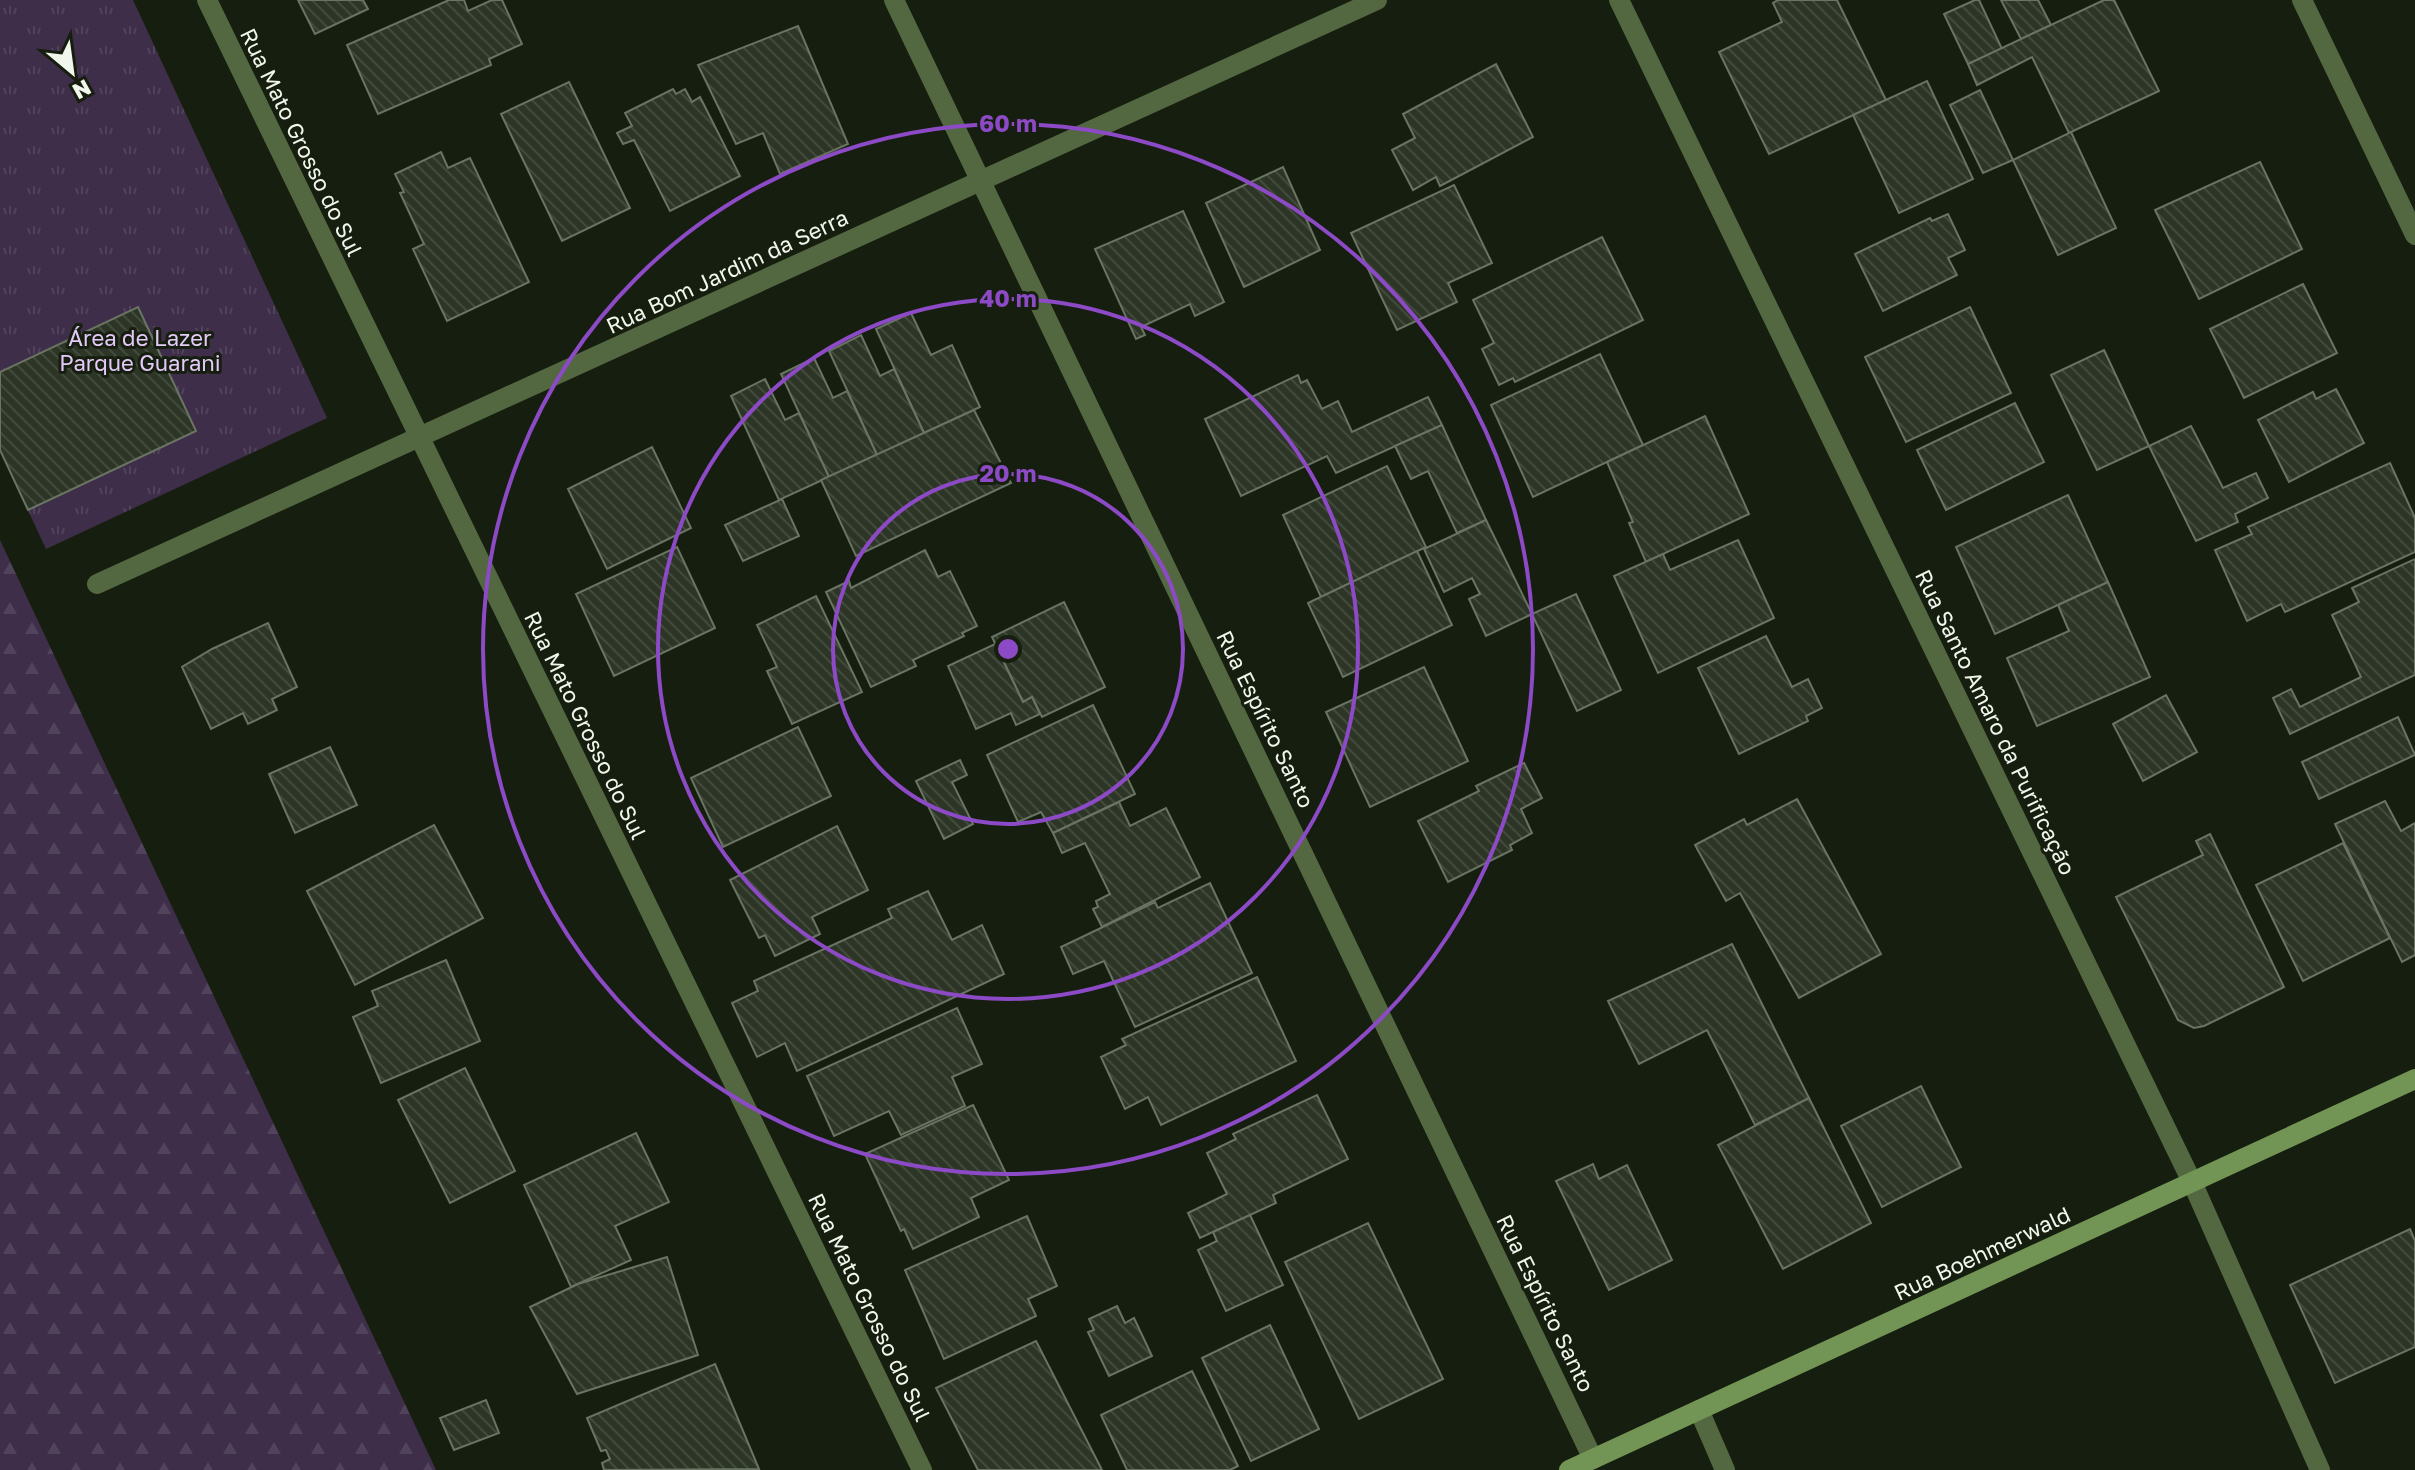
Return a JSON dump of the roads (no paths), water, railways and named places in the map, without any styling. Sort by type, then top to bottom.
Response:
[{"type":"main road","name":"Rua Boehmerwald","points":[[1569,1470],[2415,1079]]},
{"type":"street","name":"Rua Mato Grosso do Sul","points":[[207,0],[922,1470]]},
{"type":"street","name":"Rua Espírito Santo","points":[[894,0],[1593,1459]]},
{"type":"street","name":"Rua Bom Jardim da Serra","points":[[97,584],[1377,0]]},
{"type":"street","points":[[2302,0],[2415,235]]},
{"type":"street","name":"Rua Santo Amaro da Purificação","points":[[1622,1],[2192,1182],[2320,1470]]},
{"type":"street","points":[[1699,1410],[1725,1470]]},
{"type":"park label","name":"Área de Lazer Parque Guarani","points":[[140,350]]}]
